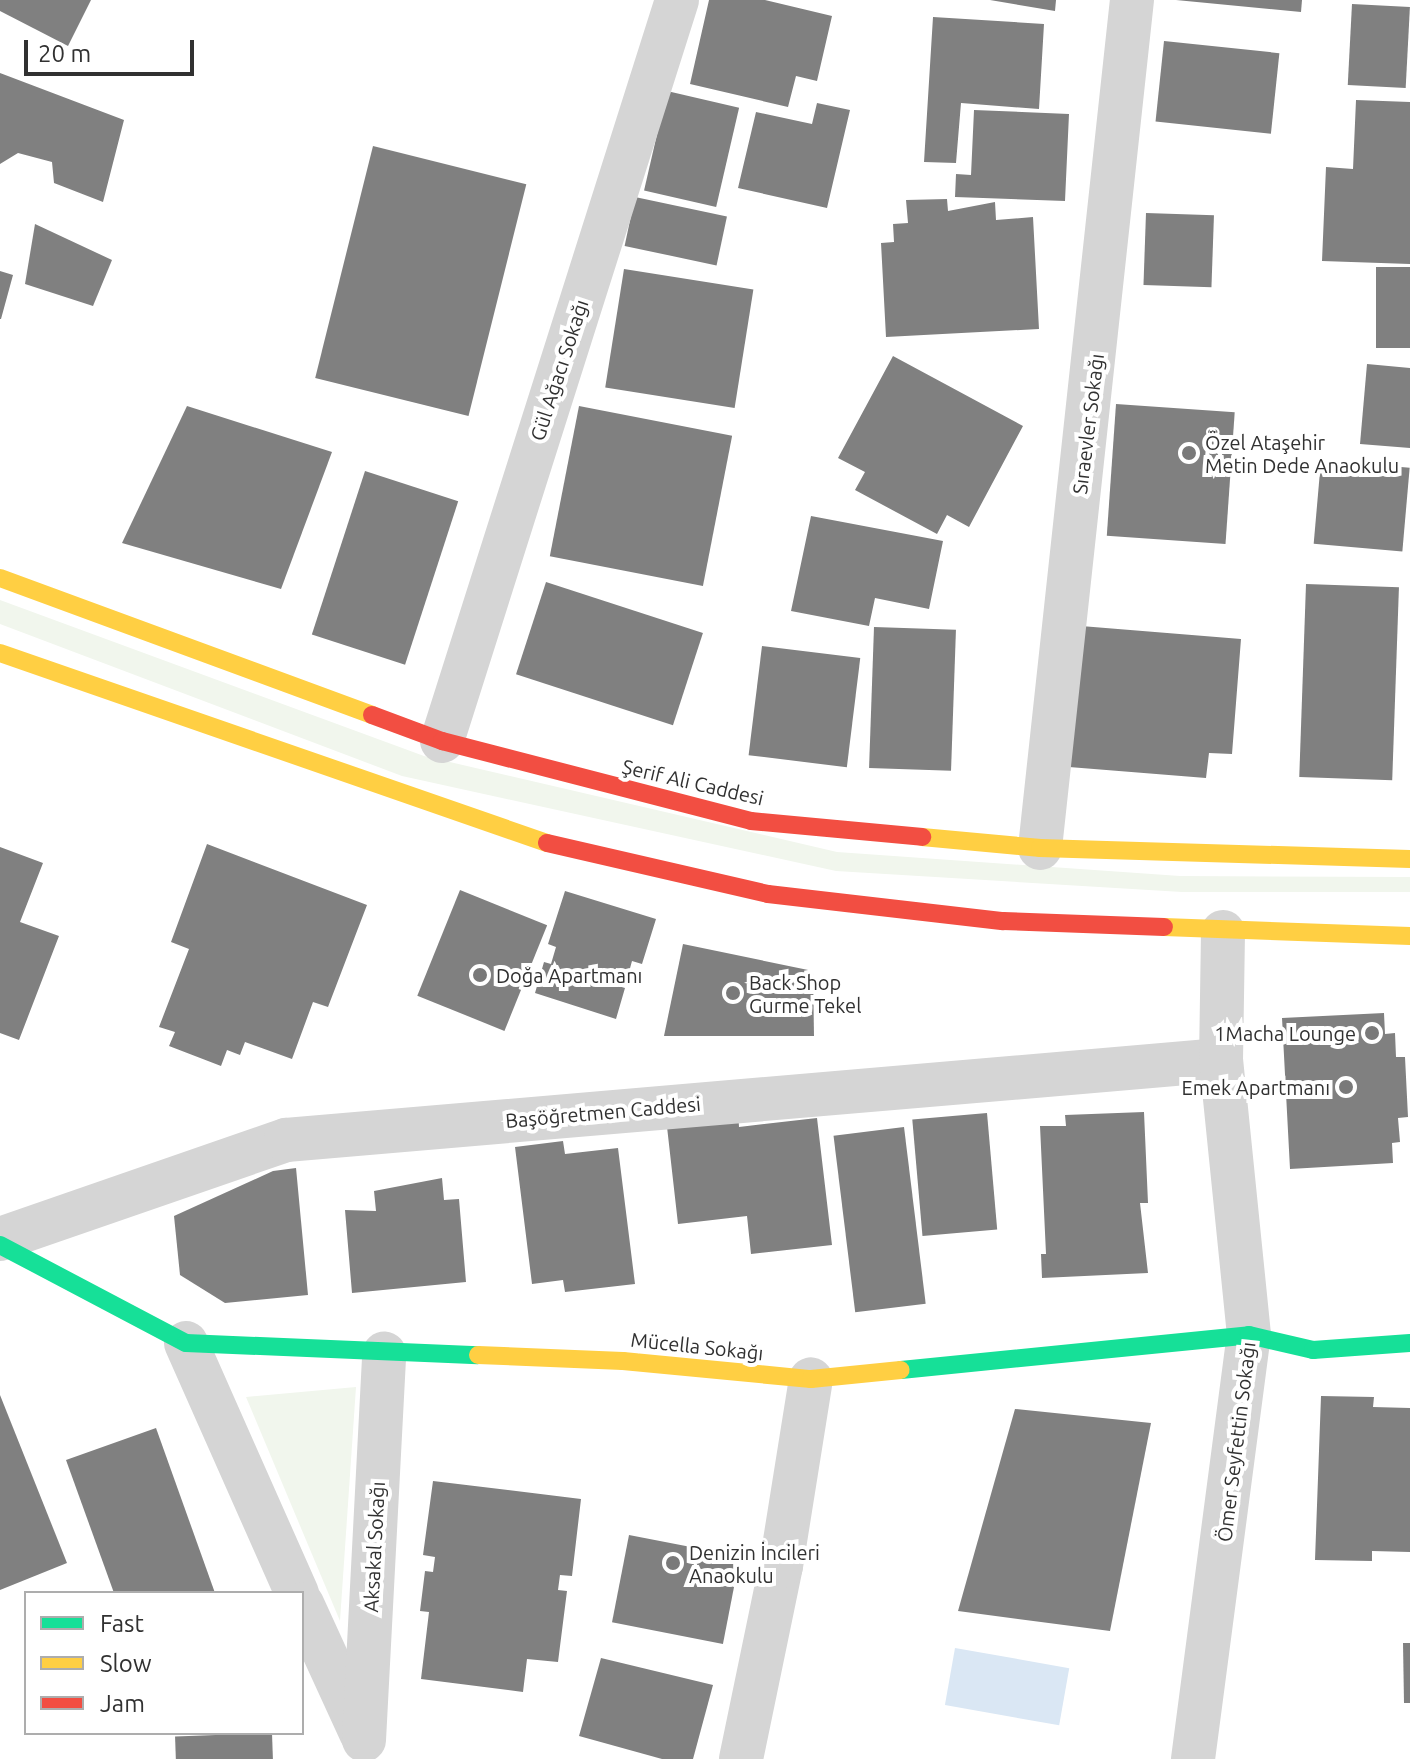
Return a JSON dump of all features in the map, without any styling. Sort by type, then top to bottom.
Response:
[{"type":"street","name":"Gül Ağacı Sokağı","points":[[442,741],[677,0]]},
{"type":"street","name":"Sıraevler Sokağı","points":[[1040,848],[1132,0]]},
{"type":"street","name":"Şerif Ali Caddesi","points":[[0,578],[442,741],[751,821],[1040,848],[1410,859]]},
{"type":"street","points":[[0,653],[563,848],[768,894],[1003,921],[1223,932],[1410,936]]},
{"type":"street","name":"Ömer Seyfettin Sokağı","points":[[1193,1759],[1249,1335],[1221,1060],[1223,932]]},
{"type":"street","name":"Başöğretmen Caddesi","points":[[0,1239],[286,1140],[1221,1060]]},
{"type":"street","name":"Mücella Sokağı","points":[[0,1245],[186,1343],[384,1354],[623,1361],[811,1379],[1249,1335],[1313,1350],[1410,1343]]},
{"type":"street","points":[[186,1343],[296,1591]]},
{"type":"street","name":"Aksakal Sokağı","points":[[363,1750],[384,1354]]},
{"type":"street","points":[[741,1759],[781,1566],[811,1379]]},
{"type":"street","name":"Aksakal Sokağı","points":[[304,1609],[363,1750]]},
{"type":"shaded area","points":[[0,600],[424,756],[837,852],[1180,876],[1410,877],[1410,892],[1182,892],[836,871],[402,776],[0,624]]},
{"type":"shaded area","points":[[356,1387],[340,1621],[246,1397]]},
{"type":"shaded area","points":[[955,1648],[1069,1668],[1059,1725],[945,1705]]},
{"type":"building","points":[[0,0],[91,0],[68,46],[0,11]]},
{"type":"building","points":[[709,0],[765,0],[832,16],[817,81],[796,76],[788,107],[690,84]]},
{"type":"building","points":[[990,0],[1056,0],[1055,11]]},
{"type":"building","points":[[1176,0],[1302,0],[1301,12]]},
{"type":"building","points":[[1352,4],[1410,7],[1406,88],[1348,85]]},
{"type":"building","points":[[933,17],[1044,24],[1039,109],[961,103],[956,163],[924,162]]},
{"type":"building","points":[[1164,41],[1279,53],[1271,134],[1156,122]]},
{"type":"building","points":[[0,73],[124,120],[103,202],[54,183],[52,162],[18,153],[0,164]]},
{"type":"building","points":[[667,91],[739,108],[716,207],[644,190]]},
{"type":"building","points":[[1356,100],[1410,102],[1410,264],[1322,261],[1326,167],[1353,169]]},
{"type":"building","points":[[817,103],[850,110],[827,208],[738,188],[756,112],[812,124]]},
{"type":"building","points":[[974,110],[1069,114],[1065,201],[955,197],[956,174],[971,175]]},
{"type":"building","points":[[373,146],[526,184],[468,416],[315,378]]},
{"type":"building","points":[[635,197],[727,217],[717,265],[625,246]]},
{"type":"building","points":[[947,199],[948,211],[995,202],[996,220],[1033,217],[1039,329],[886,337],[881,243],[894,242],[893,224],[908,223],[906,200]]},
{"type":"building","points":[[1146,213],[1214,215],[1211,287],[1143,285]]},
{"type":"building","points":[[35,224],[112,260],[93,306],[25,284]]},
{"type":"building","points":[[1376,267],[1410,267],[1410,348],[1376,348]]},
{"type":"building","points":[[624,269],[753,289],[735,408],[605,388]]},
{"type":"building","points":[[0,271],[13,275],[1,319],[0,319]]},
{"type":"building","points":[[893,356],[1023,426],[969,527],[947,515],[937,534],[855,490],[865,472],[838,458]]},
{"type":"building","points":[[1367,364],[1410,368],[1410,448],[1360,444]]},
{"type":"building","points":[[1116,404],[1235,412],[1226,544],[1107,536]]},
{"type":"building","points":[[187,406],[332,452],[281,589],[122,543]]},
{"type":"building","points":[[579,406],[732,436],[703,586],[550,556]]},
{"type":"building","points":[[1321,460],[1410,468],[1402,551],[1314,544]]},
{"type":"building","points":[[365,471],[458,501],[405,665],[312,635]]},
{"type":"building","points":[[811,516],[943,541],[929,609],[875,598],[869,626],[791,611]]},
{"type":"building","points":[[546,582],[703,633],[673,725],[516,674]]},
{"type":"building","points":[[1306,584],[1399,587],[1392,780],[1299,777]]},
{"type":"building","points":[[1081,626],[1241,639],[1232,754],[1209,753],[1206,778],[1069,767]]},
{"type":"building","points":[[874,627],[956,630],[951,771],[869,768]]},
{"type":"building","points":[[762,646],[860,658],[847,767],[749,755]]},
{"type":"building","points":[[207,844],[367,905],[328,1007],[313,1002],[292,1059],[245,1042],[240,1055],[227,1050],[221,1066],[169,1046],[175,1032],[159,1027],[189,949],[171,942]]},
{"type":"building","points":[[0,847],[43,863],[20,922],[59,936],[19,1040],[0,1033]]},
{"type":"building","name":"Doğa Apartmanı","points":[[460,890],[547,925],[504,1031],[417,996]]},
{"type":"building","points":[[565,891],[656,919],[642,964],[632,961],[629,972],[616,968],[612,984],[625,988],[616,1019],[535,993],[544,962],[551,964],[556,947],[548,944]]},
{"type":"building","points":[[683,944],[813,971],[814,1036],[664,1036]]},
{"type":"building","name":"Emek Apartmanı","points":[[1384,1013],[1385,1034],[1395,1033],[1396,1057],[1405,1057],[1408,1117],[1398,1118],[1400,1142],[1392,1143],[1393,1163],[1290,1169],[1282,1018]]},
{"type":"building","points":[[738,1109],[739,1127],[817,1118],[832,1245],[751,1254],[747,1216],[678,1224],[666,1118]]},
{"type":"building","points":[[1144,1112],[1148,1203],[1140,1203],[1148,1273],[1042,1278],[1041,1254],[1046,1254],[1040,1126],[1066,1126],[1065,1115]]},
{"type":"building","points":[[987,1113],[997,1230],[922,1236],[912,1120]]},
{"type":"building","points":[[904,1127],[926,1304],[855,1312],[834,1136]]},
{"type":"building","points":[[563,1141],[565,1154],[618,1148],[635,1284],[565,1292],[563,1280],[532,1284],[515,1147]]},
{"type":"building","points":[[296,1168],[308,1295],[225,1303],[180,1275],[174,1216],[273,1171]]},
{"type":"building","points":[[442,1178],[444,1200],[459,1199],[466,1282],[352,1293],[345,1210],[376,1211],[374,1191]]},
{"type":"building","points":[[0,1395],[67,1563],[0,1590]]},
{"type":"building","points":[[1321,1396],[1374,1397],[1373,1407],[1410,1408],[1410,1552],[1372,1551],[1372,1561],[1315,1560]]},
{"type":"building","points":[[1015,1409],[1151,1423],[1110,1631],[958,1611]]},
{"type":"building","points":[[156,1428],[214,1591],[113,1591],[66,1460]]},
{"type":"building","points":[[433,1481],[581,1499],[572,1576],[560,1575],[558,1590],[567,1591],[558,1662],[527,1659],[523,1692],[421,1679],[429,1612],[420,1611],[425,1571],[433,1572],[435,1557],[423,1555]]},
{"type":"building","points":[[629,1535],[740,1557],[723,1644],[612,1622]]},
{"type":"building","points":[[1403,1643],[1410,1643],[1410,1703],[1404,1703]]},
{"type":"building","points":[[601,1658],[713,1685],[693,1759],[662,1759],[579,1736]]},
{"type":"building","points":[[272,1735],[273,1759],[176,1759],[175,1736]]},
{"type":"traffic: fast","points":[[0,1245],[186,1343],[478,1355]]},
{"type":"traffic: fast","points":[[901,1370],[1249,1335],[1313,1350],[1410,1343]]},
{"type":"traffic: slow","points":[[0,578],[372,715]]},
{"type":"traffic: slow","points":[[0,653],[547,843]]},
{"type":"traffic: slow","points":[[922,837],[1040,848],[1410,859]]},
{"type":"traffic: slow","points":[[1164,927],[1410,936]]},
{"type":"traffic: slow","points":[[478,1355],[623,1361],[811,1379],[901,1370]]},
{"type":"traffic: jam","points":[[372,715],[442,741],[751,821],[922,837]]},
{"type":"traffic: jam","points":[[547,843],[768,894],[1003,921],[1164,927]]},
{"type":"place","name":"Özel Ataşehir Metin Dede Anaokulu","points":[[1189,453]]},
{"type":"place","name":"Doğa Apartmanı","points":[[480,975]]},
{"type":"place","name":"Back Shop Gurme Tekel","points":[[733,993]]},
{"type":"place","name":"1Macha Lounge","points":[[1372,1033]]},
{"type":"place","name":"Emek Apartmanı","points":[[1346,1087]]},
{"type":"place","name":"Denizin İncileri Anaokulu","points":[[673,1563]]}]
